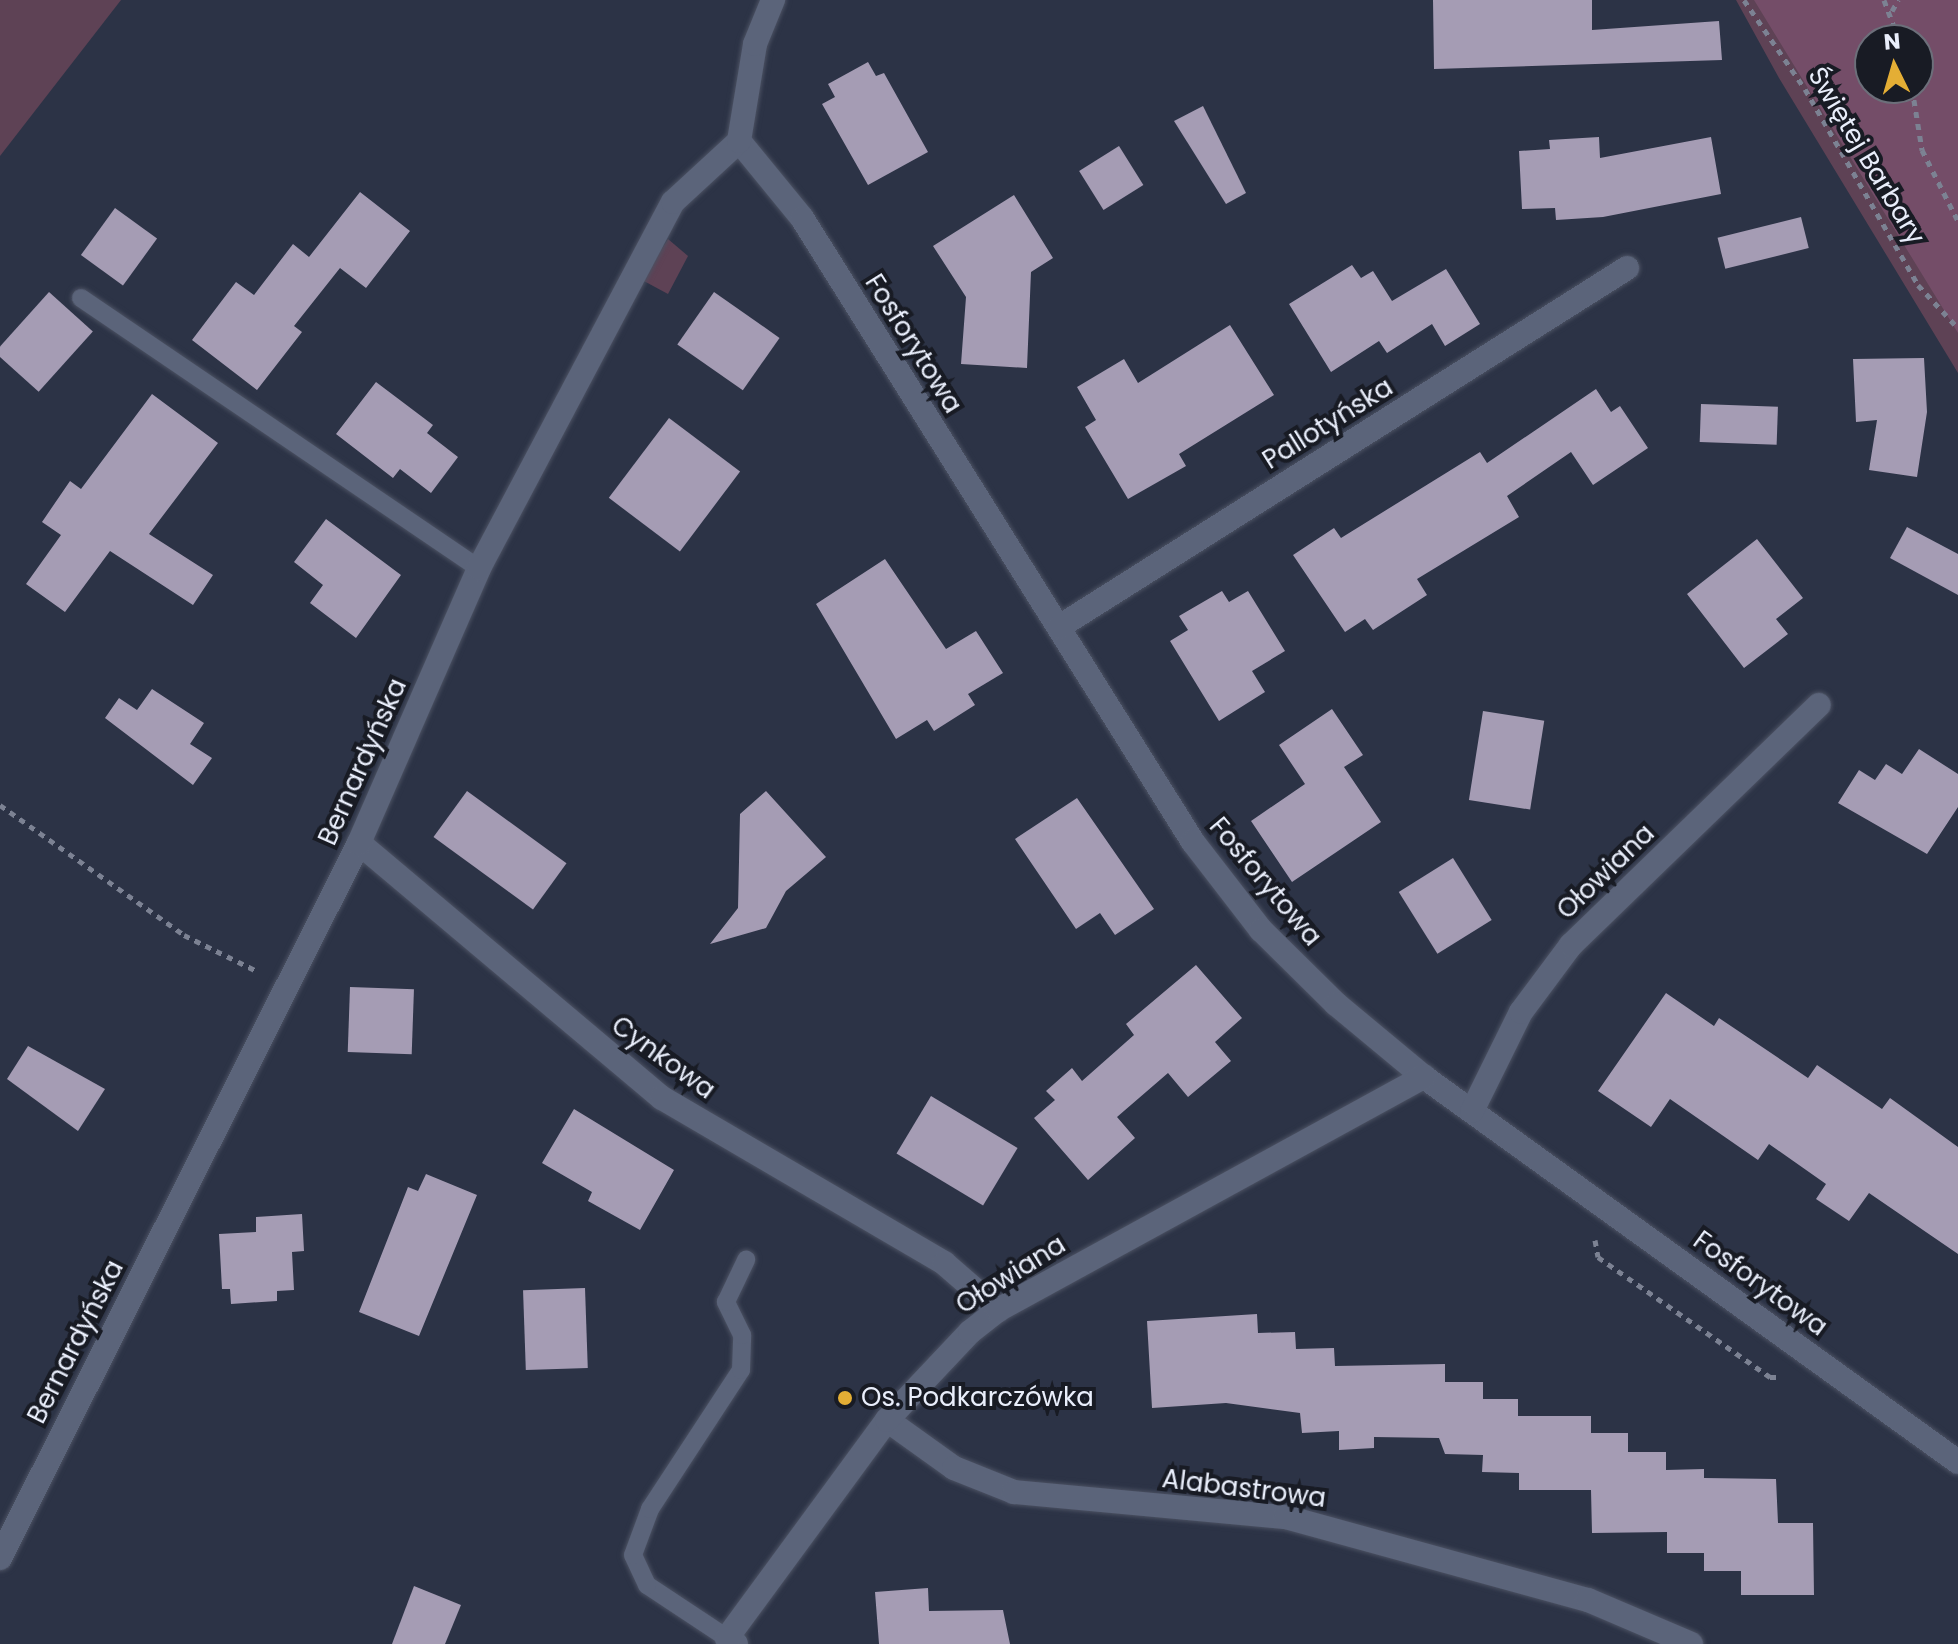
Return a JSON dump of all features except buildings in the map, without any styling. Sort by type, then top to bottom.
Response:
[{"type":"street","points":[[739,141],[755,44],[773,0]]},
{"type":"street","name":"Bernardyńska","points":[[0,1558],[359,843],[479,568],[673,202],[739,141]]},
{"type":"street","name":"Fosforytowa","points":[[739,141],[802,218],[1226,887],[1336,1004],[1424,1077],[1958,1462]]},
{"type":"street","name":"Pallotyńska","points":[[1059,627],[1627,268]]},
{"type":"street","name":"Ołowiana","points":[[1472,1111],[1521,1012],[1571,945],[1819,705]]},
{"type":"street","name":"Cynkowa","points":[[359,843],[662,1098],[944,1263],[998,1310]]},
{"type":"street","name":"Ołowiana","points":[[731,1641],[887,1420],[940,1357],[998,1310],[1424,1077]]},
{"type":"street","name":"Alabastrowa","points":[[887,1420],[954,1468],[1014,1492],[1299,1520],[1588,1600],[1691,1644]]},
{"type":"lane","points":[[81,298],[479,568]]},
{"type":"lane","points":[[731,1641],[647,1585],[633,1555],[650,1509],[741,1370],[742,1335],[726,1302],[746,1260]]},
{"type":"path","name":"Świętej Barbary","points":[[1744,0],[1805,89],[1918,285],[1958,328]]},
{"type":"path","points":[[1884,0],[1895,24]]},
{"type":"path","points":[[1892,12],[1898,0]]},
{"type":"path","points":[[1915,104],[1922,150],[1958,221]]},
{"type":"path","points":[[0,805],[184,935],[289,982]]},
{"type":"shaded area","points":[[0,0],[121,0],[0,156]]},
{"type":"shaded area","points":[[1736,0],[1958,0],[1958,373],[1779,78]]},
{"type":"shaded area","points":[[1754,0],[1958,0],[1958,333]]},
{"type":"shaded area","points":[[668,239],[688,256],[668,294],[642,280]]},
{"type":"place","name":"Os. Podkarczówka","points":[[845,1398]]}]
